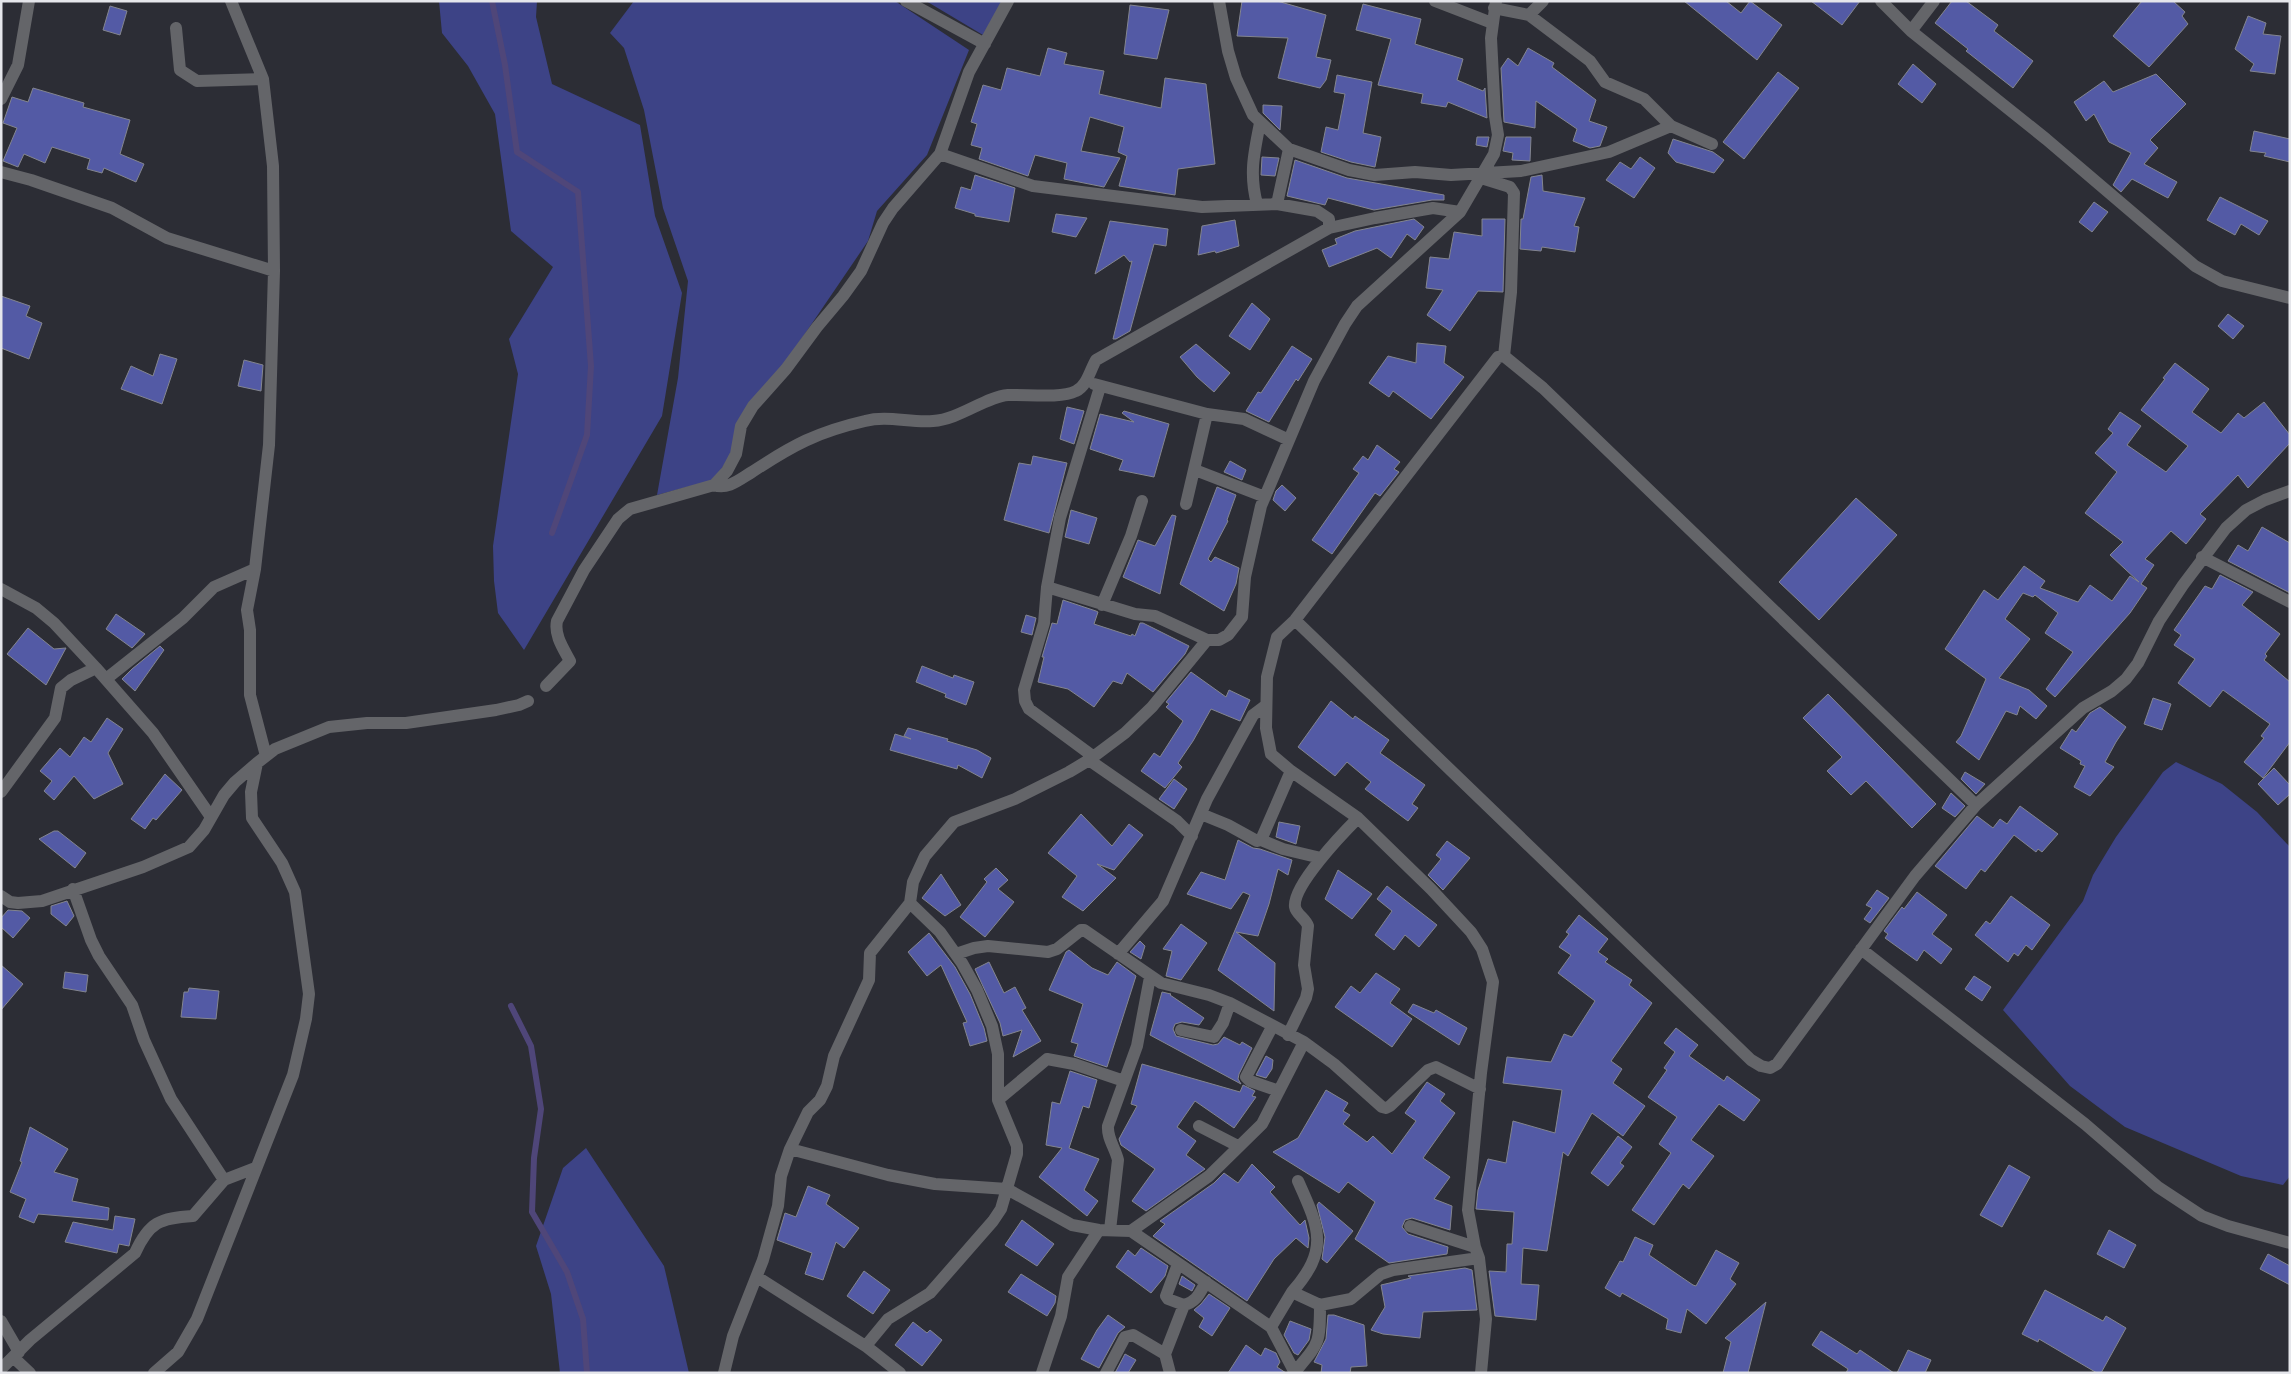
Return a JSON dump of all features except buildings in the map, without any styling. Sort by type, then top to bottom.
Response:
[{"type":"street","points":[[1,99],[18,65],[29,1]]},
{"type":"street","points":[[154,1373],[178,1352],[197,1319],[293,1075],[306,1019],[309,994],[295,892],[282,863],[252,818],[251,792],[262,759],[250,695],[250,630],[247,610],[255,568],[269,446],[274,271],[273,166],[263,79],[230,1]]},
{"type":"street","points":[[906,1],[985,44]]},
{"type":"street","points":[[546,686],[570,661],[557,636],[555,629],[558,621],[584,570],[618,519],[630,509],[714,485],[727,471],[736,454],[741,426],[753,406],[786,369],[843,296],[861,271],[883,223],[893,208],[940,154],[969,72],[1008,1]]},
{"type":"street","points":[[1219,1],[1228,51],[1236,78],[1253,115],[1289,149],[1349,170],[1375,176],[1415,172],[1483,175],[1521,171],[1609,152],[1671,126]]},
{"type":"street","points":[[1435,1],[1492,23]]},
{"type":"street","points":[[1529,15],[1544,1]]},
{"type":"street","points":[[1881,1],[1911,31],[2046,139],[2195,266],[2222,280],[2290,298]]},
{"type":"street","points":[[1911,31],[1934,1]]},
{"type":"street","points":[[1046,587],[1135,614],[1155,616],[1207,640],[1219,640],[1236,627],[1242,617],[1245,577],[1265,497],[1326,357],[1358,306],[1460,212],[1494,154],[1498,134],[1492,67],[1492,23],[1495,5],[1529,15],[1590,61],[1605,82],[1644,99],[1671,126],[1712,144]]},
{"type":"street","points":[[176,28],[180,70],[197,81],[263,79]]},
{"type":"street","points":[[1257,204],[1252,186],[1251,169],[1260,123]]},
{"type":"street","points":[[1277,204],[1289,149]]},
{"type":"street","points":[[940,154],[1033,186],[1202,207],[1277,204],[1317,211],[1329,220],[1329,228]]},
{"type":"street","points":[[1,172],[112,208],[167,238],[274,271]]},
{"type":"street","points":[[1483,175],[1510,187],[1514,193],[1511,292],[1504,356]]},
{"type":"street","points":[[714,485],[722,488],[735,483],[790,447],[820,433],[843,426],[879,419],[940,420],[1008,395],[1029,397],[1075,392],[1086,381],[1096,360],[1329,228],[1433,208],[1460,212]]},
{"type":"street","points":[[1481,1373],[1486,1319],[1477,1253],[1468,1210],[1493,982],[1482,949],[1471,932],[1431,888],[1358,818],[1291,772],[1271,754],[1266,728],[1266,706],[1267,677],[1277,638],[1295,620],[1498,357],[1504,356],[1543,388],[1976,805]]},
{"type":"street","points":[[1086,381],[1100,387],[1207,414],[1254,422],[1289,440]]},
{"type":"street","points":[[1100,387],[1060,518],[1046,587],[1044,624],[1024,690],[1025,701],[1029,709],[1091,759],[1177,821],[1192,836]]},
{"type":"street","points":[[1186,504],[1207,414]]},
{"type":"street","points":[[1195,470],[1265,497]]},
{"type":"street","points":[[1295,620],[1751,1060],[1761,1066],[1770,1068],[1777,1064],[1915,876],[1976,805],[2083,708],[2112,691],[2126,679],[2138,663],[2159,621],[2202,557],[2226,528],[2246,510],[2265,500],[2290,491]]},
{"type":"street","points":[[1102,605],[1131,536],[1142,501]]},
{"type":"street","points":[[2202,557],[2290,602]]},
{"type":"street","points":[[106,679],[183,618],[214,587],[255,568]]},
{"type":"street","points":[[1,589],[36,608],[54,623],[96,668],[153,733],[212,817]]},
{"type":"street","points":[[724,1373],[733,1336],[757,1277],[778,1206],[781,1176],[790,1149],[808,1112],[820,1100],[828,1086],[834,1056],[857,1011],[869,980],[870,953],[910,903],[913,882],[925,856],[954,822],[1015,800],[1091,759],[1125,733],[1152,707],[1207,640]]},
{"type":"street","points":[[1,792],[55,718],[61,688],[71,680],[96,668]]},
{"type":"street","points":[[1,896],[10,902],[42,901],[73,889],[144,867],[189,847],[204,830],[224,795],[235,782],[275,749],[329,727],[367,723],[406,723],[496,710],[528,701]]},
{"type":"street","points":[[1118,954],[1163,901],[1201,814],[1245,729],[1253,716],[1266,706]]},
{"type":"street","points":[[1261,840],[1291,772]]},
{"type":"street","points":[[1201,814],[1228,825],[1257,841],[1261,840],[1283,849],[1321,858]]},
{"type":"street","points":[[1288,1035],[1306,998],[1308,989],[1304,965],[1308,926],[1297,912],[1296,902],[1308,877],[1321,858],[1358,818]]},
{"type":"street","points":[[73,889],[91,940],[99,956],[132,1005],[144,1040],[171,1099],[224,1180]]},
{"type":"street","points":[[867,1347],[871,1338],[888,1319],[930,1293],[993,1220],[1001,1208],[1017,1154],[1017,1146],[998,1100],[998,1054],[992,1026],[977,990],[956,954],[940,932],[910,903]]},
{"type":"street","points":[[956,954],[988,946],[1048,952],[1057,949],[1081,930],[1084,930],[1150,977],[1170,986],[1209,995],[1230,1003],[1272,1027],[1304,1042],[1334,1064],[1382,1107],[1386,1108],[1428,1070],[1436,1067],[1480,1089]]},
{"type":"street","points":[[1861,949],[2085,1124],[2158,1186],[2202,1216],[2228,1226],[2290,1243]]},
{"type":"street","points":[[1042,1373],[1061,1316],[1068,1277],[1104,1230],[1118,1160],[1116,1150],[1107,1133],[1137,1046],[1150,977]]},
{"type":"street","points":[[1181,1030],[1214,1037],[1223,1023],[1230,1003]]},
{"type":"street","points":[[1272,1027],[1246,1077],[1250,1081],[1279,1091]]},
{"type":"street","points":[[1131,1231],[1209,1176],[1262,1124],[1304,1042]]},
{"type":"street","points":[[998,1100],[1047,1059],[1074,1064],[1124,1081]]},
{"type":"street","points":[[1198,1126],[1238,1146]]},
{"type":"street","points":[[790,1149],[888,1175],[935,1184],[1007,1190],[1072,1225],[1104,1230],[1131,1231],[1271,1327],[1294,1372],[1310,1354],[1320,1337],[1320,1305]]},
{"type":"street","points":[[1,1369],[60,1315],[134,1253],[144,1234],[160,1221],[172,1217],[193,1216],[224,1180],[255,1168]]},
{"type":"street","points":[[1271,1327],[1292,1292],[1302,1280],[1319,1243],[1318,1227],[1298,1182]]},
{"type":"street","points":[[1410,1226],[1477,1253]]},
{"type":"street","points":[[1292,1292],[1320,1305],[1351,1299],[1382,1274],[1393,1270],[1477,1253]]},
{"type":"street","points":[[1178,1264],[1166,1296],[1168,1299],[1184,1305],[1192,1303],[1206,1282]]},
{"type":"street","points":[[757,1277],[867,1347],[900,1373]]},
{"type":"street","points":[[1170,1373],[1165,1354],[1184,1305]]},
{"type":"street","points":[[1,1321],[16,1354],[30,1373]]},
{"type":"street","points":[[1106,1373],[1125,1337],[1128,1336],[1133,1335],[1165,1354]]},
{"type":"shaded area","points":[[439,1],[537,1],[536,17],[552,84],[640,125],[655,216],[682,293],[662,416],[524,650],[498,613],[494,581],[493,546],[518,374],[509,339],[553,267],[511,231],[495,114],[468,66],[442,33]]},
{"type":"shaded area","points":[[634,1],[895,1],[969,50],[927,155],[877,211],[868,241],[781,369],[721,470],[710,481],[657,495],[678,378],[688,281],[663,208],[644,110],[624,48],[610,33]]},
{"type":"shaded area","points":[[926,1],[1004,1],[983,35]]},
{"type":"shaded area","points":[[2176,762],[2222,784],[2257,812],[2290,847],[2290,1176],[2283,1185],[2241,1176],[2125,1127],[2070,1086],[2003,1010],[2083,901],[2093,875],[2116,837],[2163,772]]},
{"type":"shaded area","points":[[586,1148],[664,1266],[689,1373],[560,1373],[551,1294],[536,1246],[563,1168]]},
{"type":"waterway","points":[[492,1],[505,65],[517,152],[578,192],[591,366],[587,435],[552,533]]},
{"type":"waterway","points":[[511,1006],[531,1046],[541,1109],[534,1158],[532,1212],[567,1272],[583,1319],[587,1373]]}]
